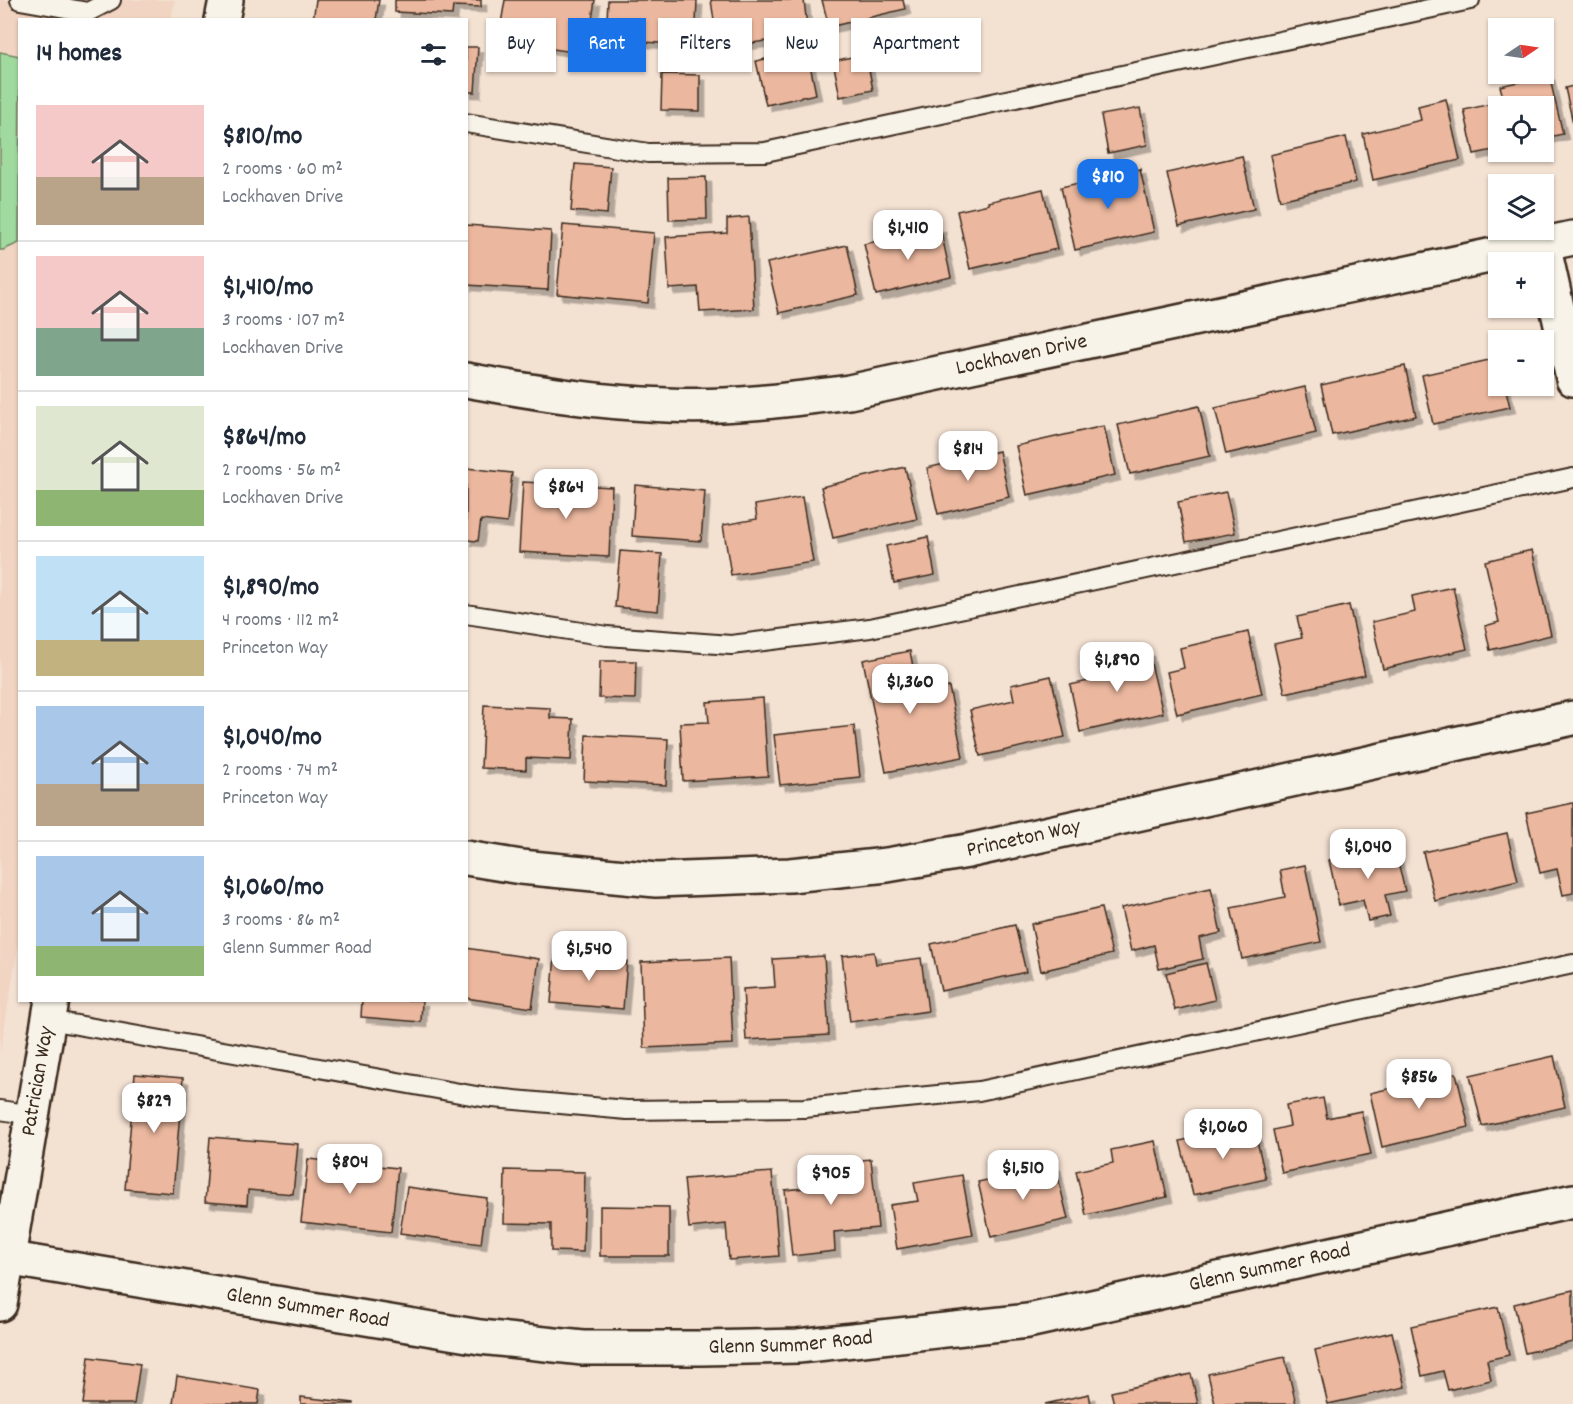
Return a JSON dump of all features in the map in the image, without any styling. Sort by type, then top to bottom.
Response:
[{"type":"street","points":[[222,18],[226,0]]},
{"type":"street","points":[[1558,241],[1573,379]]},
{"type":"street","name":"Lockhaven Drive","points":[[468,380],[550,395],[667,405],[770,402],[849,392],[1558,241]]},
{"type":"street","name":"Princeton Way","points":[[468,858],[520,867],[656,880],[790,875],[887,865],[968,851],[1573,718]]},
{"type":"street","name":"Patrician Way","points":[[0,1304],[4,1258],[51,1010]]},
{"type":"street","name":"Glenn Summer Road","points":[[4,1258],[480,1337],[583,1348],[786,1346],[922,1334],[1028,1321],[1573,1201]]},
{"type":"lane","points":[[20,0],[88,12],[111,0]]},
{"type":"lane","points":[[468,123],[648,153],[765,152],[1470,0]]},
{"type":"lane","points":[[468,614],[607,636],[731,645],[870,628],[1573,478]]},
{"type":"lane","points":[[51,1010],[482,1097],[627,1110],[804,1108],[979,1091],[1573,964]]},
{"type":"lane","points":[[0,1110],[32,1115]]},
{"type":"shaded area","points":[[0,0],[175,0],[171,18],[18,18],[18,947],[0,1053]]},
{"type":"green space","points":[[0,52],[18,56],[18,243],[0,250]]},
{"type":"building","points":[[316,0],[379,0],[376,18],[313,18]]},
{"type":"building","points":[[395,0],[481,0],[481,7],[453,6],[452,15],[395,12]]},
{"type":"building","points":[[505,0],[595,0],[592,18],[568,18],[568,51],[556,49],[556,18],[502,18]]},
{"type":"building","points":[[608,0],[697,0],[696,18],[658,18],[658,43],[646,42],[646,18],[607,18]]},
{"type":"building","points":[[711,0],[804,0],[806,18],[764,18],[764,41],[752,43],[752,18],[714,18]]},
{"type":"building","points":[[822,0],[903,0],[905,9],[867,18],[851,18],[851,22],[839,25],[839,18],[827,18]]},
{"type":"building","points":[[468,47],[478,47],[475,92],[468,92]]},
{"type":"building","points":[[851,57],[851,72],[870,72],[873,90],[840,97],[835,72],[839,72],[839,60]]},
{"type":"building","points":[[764,59],[764,72],[812,72],[816,94],[766,105],[756,61]]},
{"type":"building","points":[[662,74],[700,75],[700,111],[661,110]]},
{"type":"building","points":[[1551,84],[1554,96],[1503,96],[1500,86]]},
{"type":"building","points":[[1573,86],[1573,123],[1565,88]]},
{"type":"building","points":[[1554,96],[1563,134],[1554,136]]},
{"type":"building","points":[[1446,99],[1460,160],[1373,180],[1363,134],[1421,120],[1418,106]]},
{"type":"building","points":[[1488,105],[1488,151],[1474,154],[1464,110]]},
{"type":"building","points":[[1140,108],[1147,145],[1108,153],[1101,115]]},
{"type":"building","points":[[1346,137],[1356,182],[1280,200],[1270,155]]},
{"type":"building","points":[[1242,156],[1254,209],[1179,226],[1167,173]]},
{"type":"building","points":[[575,164],[611,167],[607,214],[571,211]]},
{"type":"building","points":[[1140,169],[1154,232],[1075,250],[1061,187]]},
{"type":"building","points":[[706,177],[707,219],[669,220],[668,178]]},
{"type":"building","points":[[1043,189],[1057,249],[970,269],[957,211]]},
{"type":"building","points":[[749,217],[754,309],[700,312],[698,287],[669,289],[666,237],[727,233],[727,219]]},
{"type":"building","points":[[468,225],[551,231],[548,290],[468,285]]},
{"type":"building","points":[[563,225],[654,233],[648,303],[557,294]]},
{"type":"building","points":[[940,227],[951,277],[876,295],[864,244]]},
{"type":"building","points":[[847,245],[858,295],[779,313],[767,263]]},
{"type":"building","points":[[1488,360],[1488,396],[1507,396],[1510,407],[1433,424],[1422,375]]},
{"type":"building","points":[[1405,366],[1416,416],[1332,435],[1321,385]]},
{"type":"building","points":[[1305,387],[1316,433],[1226,454],[1215,408]]},
{"type":"building","points":[[1199,406],[1210,456],[1130,474],[1118,425]]},
{"type":"building","points":[[1104,426],[1115,475],[1027,495],[1016,446]]},
{"type":"building","points":[[999,451],[1009,497],[938,514],[927,468]]},
{"type":"building","points":[[905,467],[917,519],[833,538],[821,487]]},
{"type":"building","points":[[468,468],[512,473],[507,523],[481,520],[478,541],[468,540]]},
{"type":"building","points":[[523,482],[612,487],[609,557],[519,552]]},
{"type":"building","points":[[635,485],[705,491],[701,541],[632,536]]},
{"type":"building","points":[[1226,492],[1235,533],[1186,542],[1178,502]]},
{"type":"building","points":[[802,497],[813,562],[731,575],[723,525],[757,519],[755,505]]},
{"type":"building","points":[[928,537],[935,575],[894,583],[886,546]]},
{"type":"building","points":[[1532,550],[1551,635],[1490,650],[1485,626],[1499,622],[1485,561]]},
{"type":"building","points":[[620,551],[662,554],[658,611],[615,607]]},
{"type":"building","points":[[1453,587],[1467,649],[1383,669],[1372,622],[1415,612],[1412,596]]},
{"type":"building","points":[[1349,605],[1365,675],[1285,693],[1274,644],[1302,638],[1297,617]]},
{"type":"building","points":[[1248,632],[1262,694],[1177,714],[1167,672],[1184,668],[1180,648]]},
{"type":"building","points":[[910,651],[918,693],[949,687],[963,757],[886,772],[863,660]]},
{"type":"building","points":[[1148,651],[1163,713],[1080,732],[1070,685],[1093,680],[1089,665]]},
{"type":"building","points":[[600,661],[636,661],[635,699],[599,698]]},
{"type":"building","points":[[1051,676],[1065,737],[980,756],[970,710],[1014,700],[1011,685]]},
{"type":"building","points":[[763,698],[768,776],[683,781],[680,723],[709,722],[707,702]]},
{"type":"building","points":[[484,705],[550,708],[550,718],[573,719],[571,760],[526,758],[526,770],[481,768]]},
{"type":"building","points":[[854,726],[860,777],[780,785],[774,735]]},
{"type":"building","points":[[586,735],[668,739],[666,785],[584,781]]},
{"type":"building","points":[[1573,803],[1573,893],[1563,895],[1557,869],[1540,873],[1526,813]]},
{"type":"building","points":[[1507,833],[1518,881],[1435,901],[1423,852]]},
{"type":"building","points":[[1394,845],[1405,891],[1385,895],[1390,916],[1368,921],[1363,900],[1339,905],[1329,860]]},
{"type":"building","points":[[1305,865],[1321,942],[1242,959],[1231,908],[1285,897],[1280,870]]},
{"type":"building","points":[[1211,888],[1221,933],[1199,938],[1203,959],[1159,969],[1154,945],[1131,951],[1121,908]]},
{"type":"building","points":[[1101,908],[1112,954],[1041,971],[1031,924]]},
{"type":"building","points":[[1015,925],[1026,972],[941,991],[931,944]]},
{"type":"building","points":[[468,948],[539,959],[532,1008],[468,998]]},
{"type":"building","points":[[874,952],[876,964],[921,958],[928,1011],[850,1022],[842,956]]},
{"type":"building","points":[[555,955],[627,961],[623,1009],[551,1003]]},
{"type":"building","points":[[824,956],[829,1035],[746,1040],[743,989],[775,987],[773,959]]},
{"type":"building","points":[[729,958],[733,1044],[644,1048],[641,962]]},
{"type":"building","points":[[1206,963],[1215,1000],[1175,1010],[1166,973]]},
{"type":"building","points":[[362,1002],[422,1002],[421,1022],[361,1017]]},
{"type":"building","points":[[1554,1056],[1565,1107],[1482,1126],[1470,1075]]},
{"type":"building","points":[[1456,1073],[1469,1127],[1382,1147],[1370,1093]]},
{"type":"building","points":[[135,1074],[183,1078],[173,1193],[125,1189]]},
{"type":"building","points":[[1323,1098],[1327,1118],[1361,1111],[1371,1154],[1282,1173],[1273,1130],[1290,1126],[1286,1105]]},
{"type":"building","points":[[1253,1124],[1266,1179],[1193,1195],[1180,1141]]},
{"type":"building","points":[[210,1137],[298,1144],[293,1194],[248,1190],[247,1205],[205,1202]]},
{"type":"building","points":[[1155,1141],[1167,1197],[1086,1215],[1076,1171],[1113,1163],[1111,1150]]},
{"type":"building","points":[[308,1159],[398,1168],[391,1232],[301,1222]]},
{"type":"building","points":[[871,1159],[878,1228],[834,1232],[835,1251],[792,1256],[785,1190],[815,1187],[813,1165]]},
{"type":"building","points":[[1055,1165],[1068,1219],[991,1237],[978,1182]]},
{"type":"building","points":[[505,1170],[585,1172],[583,1252],[551,1251],[551,1224],[504,1223]]},
{"type":"building","points":[[772,1172],[779,1256],[729,1260],[726,1224],[689,1228],[684,1179]]},
{"type":"building","points":[[962,1175],[973,1235],[897,1249],[890,1205],[918,1201],[914,1183]]},
{"type":"building","points":[[407,1187],[487,1198],[481,1244],[400,1233]]},
{"type":"building","points":[[600,1206],[669,1207],[669,1256],[600,1256]]},
{"type":"building","points":[[1573,1290],[1573,1342],[1525,1353],[1514,1304]]},
{"type":"building","points":[[1498,1307],[1509,1355],[1487,1360],[1491,1380],[1448,1390],[1443,1371],[1422,1376],[1411,1326]]},
{"type":"building","points":[[1392,1332],[1405,1387],[1328,1404],[1315,1350]]},
{"type":"building","points":[[89,1357],[140,1364],[134,1404],[83,1404]]},
{"type":"building","points":[[1285,1357],[1296,1404],[1215,1404],[1208,1374]]},
{"type":"building","points":[[1191,1374],[1198,1404],[1114,1404],[1111,1392]]},
{"type":"building","points":[[177,1376],[260,1390],[258,1404],[173,1404]]},
{"type":"building","points":[[1089,1394],[1091,1404],[1045,1404]]},
{"type":"building","points":[[301,1397],[354,1403],[354,1404],[301,1404]]}]
